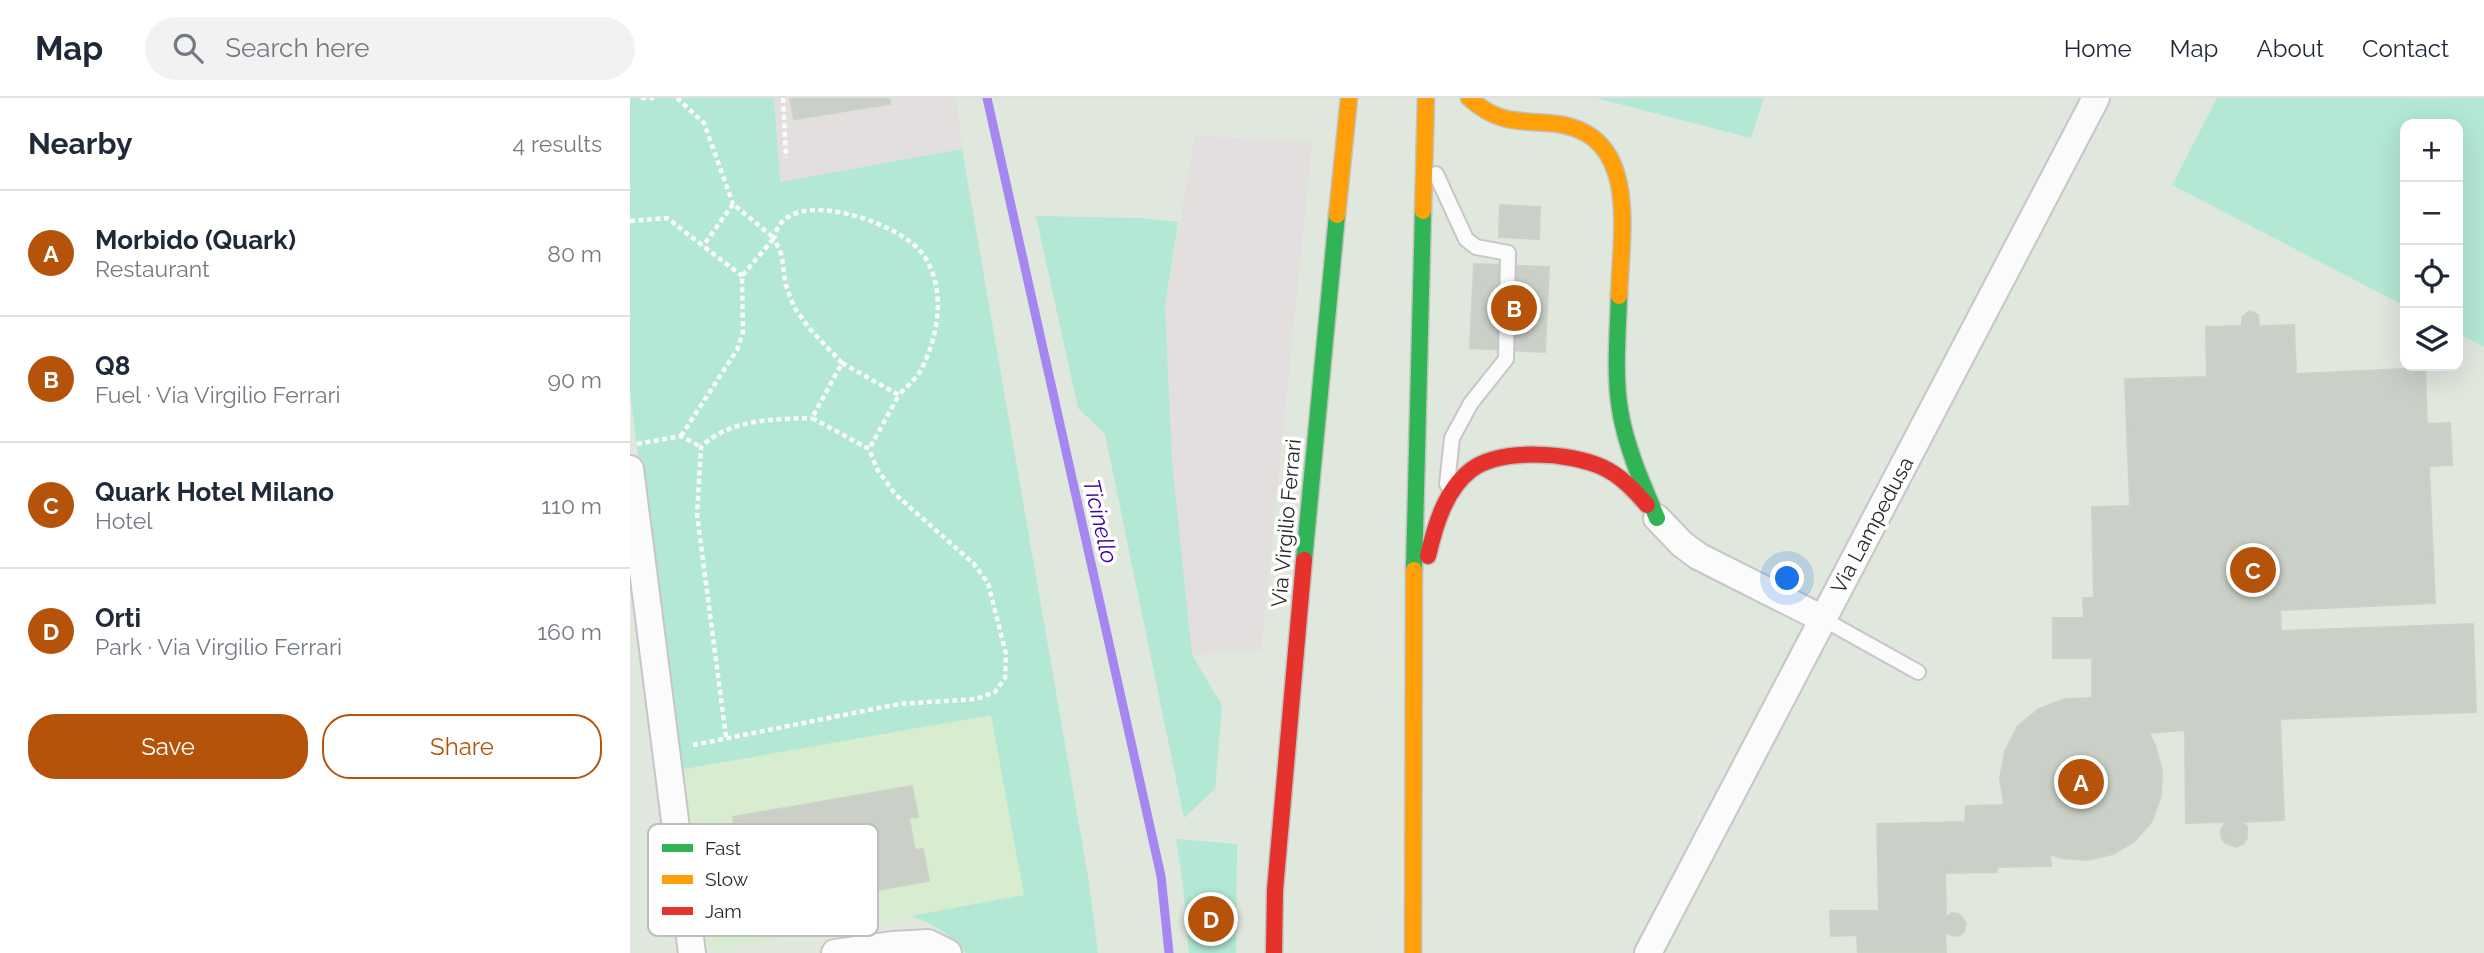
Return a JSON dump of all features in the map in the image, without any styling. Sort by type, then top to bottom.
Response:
[{"type":"main road","name":"Via Virgilio Ferrari","points":[[1274,953],[1275,890],[1308,507],[1349,98]]},
{"type":"main road","points":[[1413,953],[1413,630],[1426,98]]},
{"type":"main road","points":[[1469,98],[1494,118],[1513,122],[1567,125],[1586,133],[1605,148],[1617,168],[1622,191],[1618,375],[1620,411],[1636,468],[1657,518]]},
{"type":"main road","points":[[1413,630],[1432,536],[1444,506],[1457,485],[1479,465],[1508,456],[1575,457],[1601,466],[1623,480],[1657,518]]},
{"type":"street","name":"Via Lampedusa","points":[[1648,953],[2096,98]]},
{"type":"street","points":[[630,469],[675,824]]},
{"type":"street","points":[[1657,518],[1698,556],[1823,619]]},
{"type":"street","points":[[835,953],[928,943],[948,953]]},
{"type":"lane","points":[[1425,151],[1466,239],[1476,247],[1507,253],[1506,359],[1471,402],[1452,438],[1444,506]]},
{"type":"lane","points":[[1823,619],[1918,672]]},
{"type":"path","points":[[641,98],[654,98]]},
{"type":"path","points":[[677,98],[704,123],[733,204],[774,238],[782,256],[785,283],[794,307],[809,328],[842,363],[900,395]]},
{"type":"path","points":[[783,98],[786,158]]},
{"type":"path","points":[[703,246],[733,204]]},
{"type":"path","points":[[681,436],[737,350],[743,332],[742,276],[774,238],[780,224],[790,216],[814,208],[853,215],[889,229],[921,252],[938,287],[937,327],[920,372],[900,395],[869,449]]},
{"type":"path","points":[[630,221],[667,218],[742,276]]},
{"type":"path","points":[[812,418],[842,363]]},
{"type":"path","points":[[666,753],[726,737],[899,704],[976,699],[995,692],[1005,678],[1006,654],[988,583],[974,564],[895,494],[877,469],[869,449],[812,418],[770,419],[739,426],[711,437],[701,447],[697,514],[726,737]]},
{"type":"path","points":[[630,446],[681,436],[701,447]]},
{"type":"shaded area","points":[[630,98],[774,98],[780,182],[962,149],[1089,883],[1098,953],[966,953],[942,930],[911,916],[1024,895],[991,715],[678,770],[630,392]]},
{"type":"shaded area","points":[[774,98],[956,98],[962,149],[779,182]]},
{"type":"shaded area","points":[[1596,98],[1764,98],[1751,138]]},
{"type":"shaded area","points":[[2217,98],[2484,98],[2484,347],[2463,336],[2463,119],[2400,119],[2400,303],[2172,185]]},
{"type":"shaded area","points":[[1195,136],[1312,142],[1261,650],[1192,655],[1172,461],[1165,306]]},
{"type":"shaded area","points":[[1036,216],[1139,218],[1178,222],[1165,306],[1172,461],[1192,655],[1222,705],[1215,789],[1184,818],[1105,434],[1078,408]]},
{"type":"shaded area","points":[[991,715],[1024,895],[878,922],[878,824],[688,824],[678,770]]},
{"type":"shaded area","points":[[1176,839],[1237,844],[1236,953],[1189,953]]},
{"type":"shaded area","points":[[708,936],[793,936],[710,950]]},
{"type":"building","points":[[790,98],[890,98],[890,104],[794,119]]},
{"type":"building","points":[[1500,205],[1540,207],[1539,239],[1499,237]]},
{"type":"building","points":[[1474,264],[1549,267],[1545,352],[1470,348]]},
{"type":"building","points":[[2250,311],[2258,315],[2259,326],[2294,325],[2296,374],[2400,369],[2425,371],[2427,424],[2450,423],[2452,465],[2429,466],[2435,603],[2280,610],[2281,631],[2473,624],[2476,712],[2280,719],[2284,820],[2242,822],[2247,827],[2247,838],[2243,844],[2236,847],[2225,843],[2221,837],[2221,830],[2226,822],[2186,823],[2185,730],[2149,733],[2162,770],[2161,796],[2152,821],[2135,841],[2113,854],[2087,860],[2061,858],[2050,854],[2051,866],[1997,867],[1997,872],[1945,873],[1946,917],[1952,913],[1959,914],[1966,923],[1964,932],[1958,936],[1945,932],[1946,953],[1858,953],[1857,935],[1831,936],[1830,911],[1879,911],[1877,824],[1965,822],[1966,806],[2004,805],[2000,778],[2005,751],[2018,726],[2039,709],[2065,699],[2092,698],[2092,658],[2053,658],[2053,618],[2084,618],[2083,598],[2094,598],[2092,507],[2130,506],[2125,379],[2207,377],[2206,327],[2242,326],[2242,317]]},
{"type":"building","points":[[912,786],[918,817],[909,818],[915,850],[923,849],[929,881],[878,890],[878,824],[734,824],[733,817]]},
{"type":"waterway","name":"Ticinello","points":[[987,98],[1161,876],[1169,953]]},
{"type":"traffic: fast","points":[[1414,570],[1423,211]]},
{"type":"traffic: fast","points":[[1304,560],[1337,215]]},
{"type":"traffic: fast","points":[[1619,296],[1617,367],[1620,410],[1630,451],[1657,518]]},
{"type":"traffic: slow","points":[[1337,215],[1349,98]]},
{"type":"traffic: slow","points":[[1423,211],[1426,98]]},
{"type":"traffic: slow","points":[[1469,98],[1497,116],[1578,129],[1599,143],[1612,163],[1620,187],[1622,242],[1619,296]]},
{"type":"traffic: slow","points":[[1413,953],[1414,570]]},
{"type":"traffic: jam","points":[[1428,556],[1438,521],[1454,488],[1471,470],[1499,458],[1535,455],[1588,462],[1615,474],[1647,505]]},
{"type":"traffic: jam","points":[[1274,953],[1275,890],[1304,560]]},
{"type":"place","name":"Q8","points":[[1514,308]]},
{"type":"place","name":"Quark Hotel Milano","points":[[2253,570]]},
{"type":"place","name":"Morbido (Quark)","points":[[2081,782]]},
{"type":"place","name":"Orti","points":[[1211,919]]}]
